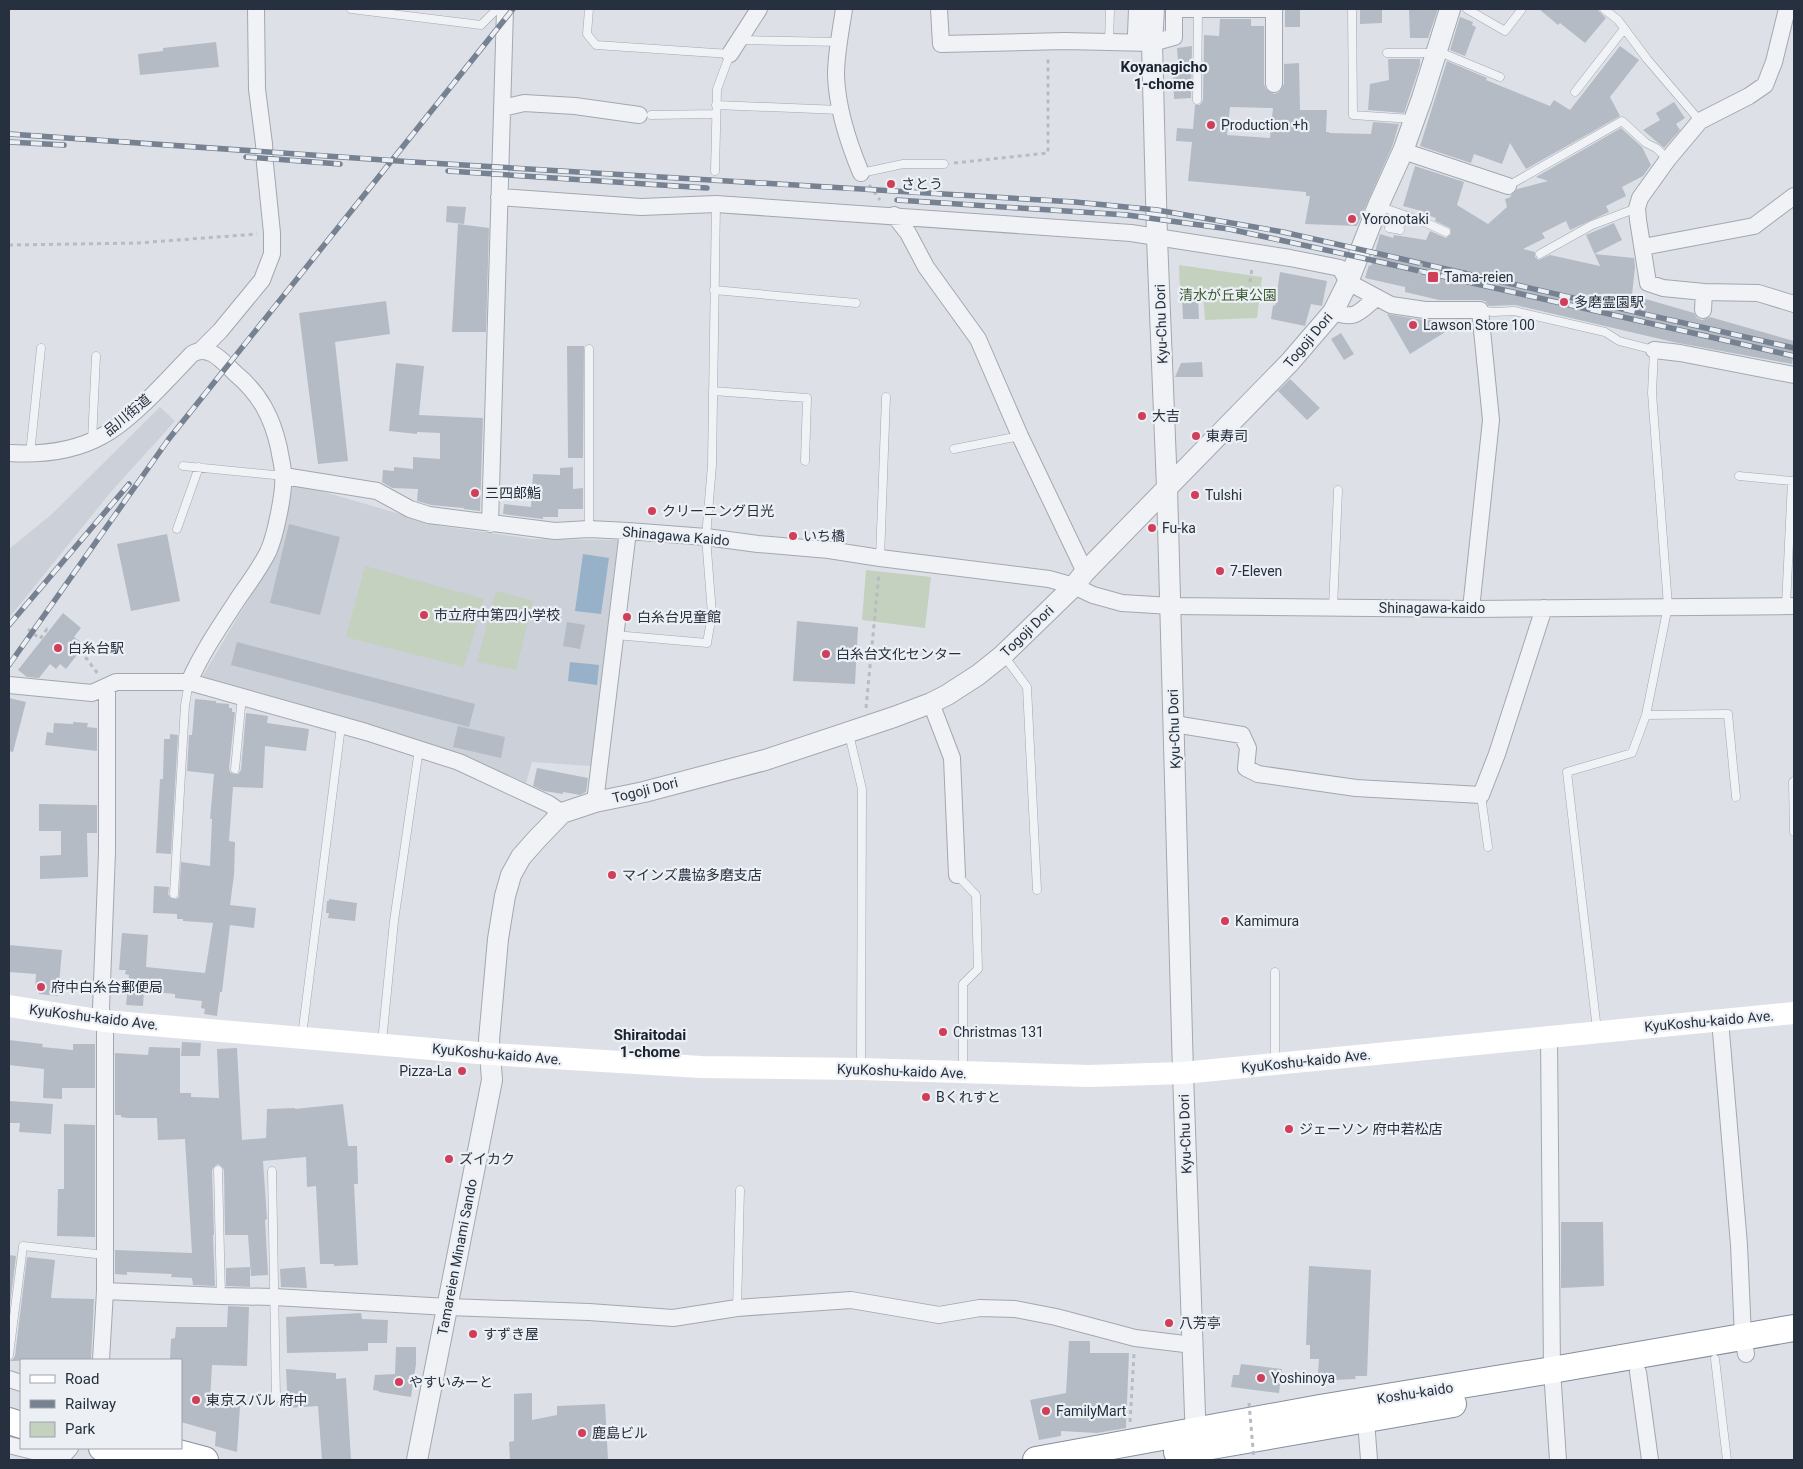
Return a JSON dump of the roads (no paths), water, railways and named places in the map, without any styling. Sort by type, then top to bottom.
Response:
[{"type":"highway","name":"Koshu-kaido","points":[[1036,1460],[1196,1447],[1366,1420],[1553,1378],[1638,1372],[1715,1359],[1745,1345],[1794,1328]]},
{"type":"highway","name":"Koshu-kaido","points":[[1196,1447],[1320,1408],[1553,1378],[1745,1345],[1794,1346]]},
{"type":"highway","points":[[164,1449],[205,1460]]},
{"type":"highway","points":[[111,1452],[148,1460]]},
{"type":"main road","name":"KyuKoshu-kaido Ave.","points":[[9,1006],[104,1021],[490,1054],[701,1067],[861,1069],[1089,1076],[1183,1073],[1794,1013]]},
{"type":"street","name":"品川街道","points":[[9,453],[52,452],[79,446],[110,431],[192,354],[201,350],[220,331],[262,280],[272,254],[272,233],[264,164],[264,144],[256,89],[256,9]]},
{"type":"street","points":[[490,524],[505,9]]},
{"type":"street","points":[[735,47],[759,9]]},
{"type":"street","points":[[844,9],[836,74],[840,110],[849,144],[861,173]]},
{"type":"street","points":[[939,9],[941,44],[1048,41],[1152,43],[1174,37],[1174,9],[1274,9],[1274,84]]},
{"type":"street","points":[[1137,9],[1136,34],[1152,43]]},
{"type":"street","name":"Kyu-Chu Dori","points":[[1154,9],[1152,43],[1157,238],[1171,606],[1183,1073],[1196,1447]]},
{"type":"street","name":"Togoji Dori","points":[[490,1054],[489,1040],[498,938],[505,896],[521,857],[536,839],[562,814],[595,802],[644,792],[765,760],[931,703],[947,695],[978,675],[1003,655],[1290,362],[1333,312],[1357,273],[1414,119],[1450,9]]},
{"type":"street","points":[[1787,9],[1774,62],[1765,85],[1749,96],[1700,121],[1668,159],[1640,198],[1637,208],[1648,283],[1663,288],[1704,292],[1758,293],[1794,304]]},
{"type":"street","points":[[502,108],[524,103],[575,106],[645,115]]},
{"type":"street","points":[[1402,151],[1508,186]]},
{"type":"street","points":[[1643,248],[1754,226],[1794,196]]},
{"type":"street","points":[[499,197],[641,207],[716,204],[1131,233],[1212,245],[1340,268],[1357,273],[1376,298],[1391,305],[1425,310],[1480,310],[1491,420],[1471,609]]},
{"type":"street","points":[[894,215],[908,233],[926,267],[978,338],[1079,579]]},
{"type":"street","points":[[1703,310],[1704,292]]},
{"type":"street","points":[[1333,312],[1345,316],[1356,315],[1376,298]]},
{"type":"street","points":[[189,682],[195,667],[269,550],[275,531],[284,476],[276,433],[271,418],[261,400],[246,381],[209,351],[201,350]]},
{"type":"street","points":[[1654,350],[1680,353],[1794,375]]},
{"type":"street","name":"Shinagawa Kaido","points":[[284,476],[377,491],[410,509],[429,516],[490,524],[555,531],[589,529],[706,537],[829,550],[1049,579],[1079,579]]},
{"type":"street","points":[[595,802],[628,531]]},
{"type":"street","name":"Shinagawa-kaido","points":[[1079,579],[1093,595],[1122,603],[1171,606],[1471,609],[1790,606]]},
{"type":"street","points":[[1174,724],[1242,735],[1248,748],[1246,768],[1258,774],[1356,788],[1481,795],[1497,754],[1544,608]]},
{"type":"street","points":[[9,685],[92,693],[116,682],[189,682],[242,696],[459,762],[550,804],[562,814]]},
{"type":"street","points":[[101,1359],[105,1291],[105,1030],[101,1010],[107,852],[108,687]]},
{"type":"street","points":[[931,703],[952,758],[957,875]]},
{"type":"street","points":[[1720,1020],[1739,1245],[1745,1345]]},
{"type":"street","points":[[1549,1037],[1553,1378],[1558,1460]]},
{"type":"street","name":"Tamareien Minami Sando","points":[[417,1460],[492,1080],[490,1054]]},
{"type":"street","points":[[105,1291],[274,1297],[448,1308],[589,1312],[673,1318],[737,1308],[851,1300],[939,1315],[980,1308],[1015,1308],[1135,1338],[1193,1345]]},
{"type":"street","points":[[1638,1372],[1650,1460]]},
{"type":"street","points":[[1366,1420],[1369,1460]]},
{"type":"street","points":[[25,1449],[61,1458],[69,1449]]},
{"type":"lane","points":[[350,9],[481,25],[497,9]]},
{"type":"lane","points":[[589,9],[587,34],[596,45],[735,47],[840,42]]},
{"type":"lane","points":[[1109,43],[1110,9]]},
{"type":"lane","points":[[1197,100],[1198,9]]},
{"type":"lane","points":[[1352,9],[1353,115],[1414,119]]},
{"type":"lane","points":[[1467,9],[1505,31],[1522,9]]},
{"type":"lane","points":[[1604,9],[1618,20],[1647,59],[1700,121]]},
{"type":"lane","points":[[1575,92],[1624,30]]},
{"type":"lane","points":[[715,171],[717,90],[735,47]]},
{"type":"lane","points":[[1386,53],[1436,52],[1500,78]]},
{"type":"lane","points":[[716,104],[840,110]]},
{"type":"lane","points":[[645,115],[716,114]]},
{"type":"lane","points":[[1508,186],[1622,121],[1646,143],[1656,148],[1668,159]]},
{"type":"lane","points":[[861,173],[903,164],[944,164]]},
{"type":"lane","points":[[616,636],[707,643],[712,614],[706,537],[712,465],[716,204]]},
{"type":"lane","points":[[1540,254],[1592,225],[1637,208]]},
{"type":"lane","points":[[1376,220],[1390,220],[1401,227]]},
{"type":"lane","points":[[1376,220],[1422,221],[1446,232]]},
{"type":"lane","points":[[714,290],[856,303]]},
{"type":"lane","points":[[1480,310],[1493,312],[1514,311],[1605,332],[1619,341],[1654,350],[1652,393],[1668,606],[1646,715],[1632,753],[1567,772],[1598,1032]]},
{"type":"lane","points":[[30,454],[41,348]]},
{"type":"lane","points":[[589,349],[589,529]]},
{"type":"lane","points":[[92,441],[96,356]]},
{"type":"lane","points":[[713,391],[807,398],[806,461]]},
{"type":"lane","points":[[880,558],[886,396]]},
{"type":"lane","points":[[954,449],[1020,436]]},
{"type":"lane","points":[[183,466],[284,476]]},
{"type":"lane","points":[[177,529],[199,467]]},
{"type":"lane","points":[[1739,476],[1792,481],[1790,606]]},
{"type":"lane","points":[[1333,608],[1338,490]]},
{"type":"lane","points":[[1003,655],[1027,687],[1037,890]]},
{"type":"lane","points":[[174,894],[185,705],[189,682]]},
{"type":"lane","points":[[235,768],[242,696]]},
{"type":"lane","points":[[1646,715],[1728,714],[1736,797]]},
{"type":"lane","points":[[302,1037],[342,726]]},
{"type":"lane","points":[[856,729],[862,789],[861,1069]]},
{"type":"lane","points":[[381,1044],[394,921],[419,749]]},
{"type":"lane","points":[[1794,781],[1794,832]]},
{"type":"lane","points":[[1481,795],[1488,847]]},
{"type":"lane","points":[[957,875],[976,895],[978,969],[963,984],[964,1072]]},
{"type":"lane","points":[[1275,972],[1275,1064]]},
{"type":"lane","points":[[218,1170],[221,1296]]},
{"type":"lane","points":[[272,1170],[276,1398]]},
{"type":"lane","points":[[737,1308],[740,1190]]},
{"type":"lane","points":[[9,1355],[23,1246],[105,1255]]},
{"type":"lane","points":[[1715,1359],[1727,1460]]},
{"type":"water","points":[[583,554],[609,558],[601,614],[575,611]]},
{"type":"water","points":[[570,662],[599,665],[597,685],[568,681]]},
{"type":"railway","points":[[9,665],[168,440],[513,9]]},
{"type":"railway","points":[[9,134],[413,162],[1075,202],[1157,210],[1283,232],[1794,348]]},
{"type":"railway","points":[[9,142],[64,145]]},
{"type":"railway","points":[[246,157],[340,164]]},
{"type":"railway","points":[[448,171],[707,188]]},
{"type":"railway","points":[[897,200],[1127,215],[1229,229],[1794,356]]},
{"type":"railway","points":[[9,625],[129,484]]},
{"type":"place","name":"Production +h","points":[[1211,125]]},
{"type":"place","name":"さとう","points":[[891,184]]},
{"type":"place","name":"Yoronotaki","points":[[1352,219]]},
{"type":"place","name":"Tama-reien","points":[[1433,277]]},
{"type":"place","name":"多磨霊園駅","points":[[1564,302]]},
{"type":"place","name":"Lawson Store 100","points":[[1413,325]]},
{"type":"place","name":"大吉","points":[[1142,416]]},
{"type":"place","name":"東寿司","points":[[1196,436]]},
{"type":"place","name":"三四郎鮨","points":[[475,493]]},
{"type":"place","name":"Tulshi","points":[[1195,495]]},
{"type":"place","name":"クリーニング日光","points":[[652,511]]},
{"type":"place","name":"Fu-ka","points":[[1152,528]]},
{"type":"place","name":"いち橋","points":[[793,536]]},
{"type":"place","name":"7-Eleven","points":[[1220,571]]},
{"type":"place","name":"市立府中第四小学校","points":[[424,615]]},
{"type":"place","name":"白糸台児童館","points":[[627,617]]},
{"type":"place","name":"白糸台駅","points":[[58,648]]},
{"type":"place","name":"白糸台文化センター","points":[[826,654]]},
{"type":"place","name":"マインズ農協多磨支店","points":[[612,875]]},
{"type":"place","name":"Kamimura","points":[[1225,921]]},
{"type":"place","name":"府中白糸台郵便局","points":[[41,987]]},
{"type":"place","name":"Christmas 131","points":[[943,1032]]},
{"type":"place","name":"Pizza-La","points":[[462,1071]]},
{"type":"place","name":"Bくれすと","points":[[926,1097]]},
{"type":"place","name":"ジェーソン 府中若松店","points":[[1289,1129]]},
{"type":"place","name":"ズイカク","points":[[449,1159]]},
{"type":"place","name":"八芳亭","points":[[1169,1323]]},
{"type":"place","name":"すずき屋","points":[[473,1334]]},
{"type":"place","name":"Yoshinoya","points":[[1261,1378]]},
{"type":"place","name":"やすいみーと","points":[[399,1382]]},
{"type":"place","name":"東京スバル 府中","points":[[196,1400]]},
{"type":"place","name":"FamilyMart","points":[[1046,1411]]},
{"type":"place","name":"鹿島ビル","points":[[582,1433]]},
{"type":"district","name":"Koyanagicho 1-chome","points":[[1164,76]]},
{"type":"district","name":"Shiraitodai 1-chome","points":[[650,1044]]},
{"type":"park label","name":"清水が丘東公園","points":[[1228,295]]}]
